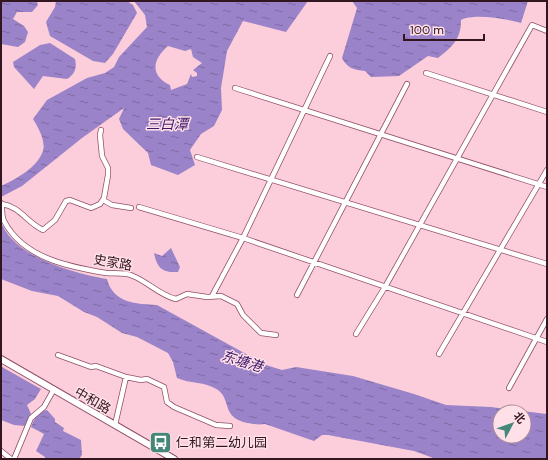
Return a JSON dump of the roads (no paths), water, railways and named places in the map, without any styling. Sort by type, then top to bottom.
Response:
[{"type":"street","points":[[356,334],[385,287],[532,25],[547,31]]},
{"type":"street","points":[[212,296],[243,238],[330,56]]},
{"type":"street","points":[[426,73],[547,112]]},
{"type":"street","points":[[297,295],[407,84]]},
{"type":"street","points":[[235,88],[380,136],[547,187]]},
{"type":"street","points":[[101,130],[102,156],[108,168],[108,176],[103,200],[112,205],[131,208]]},
{"type":"street","points":[[197,157],[547,264]]},
{"type":"street","points":[[439,354],[547,170]]},
{"type":"street","name":"史家路","points":[[103,200],[100,204],[91,208],[70,200],[66,201],[55,220],[43,230],[34,225],[13,206],[1,204],[2,214],[12,234],[28,248],[50,260],[108,273],[132,275],[156,288],[168,297],[176,299],[187,294],[221,296],[237,304],[243,314],[261,332],[276,335]]},
{"type":"street","points":[[139,207],[243,238],[547,342]]},
{"type":"street","points":[[509,388],[547,319]]},
{"type":"street","points":[[58,355],[91,367],[96,366],[126,377],[141,380],[147,378],[164,387],[167,402],[174,407],[216,425],[230,426]]},
{"type":"street","name":"中和路","points":[[2,361],[174,459]]},
{"type":"street","points":[[115,425],[126,377]]},
{"type":"street","points":[[1,451],[12,459],[31,418],[44,407],[54,390]]},
{"type":"water","points":[[1,1],[37,1],[38,5],[32,12],[17,12],[13,19],[24,26],[28,32],[25,42],[18,47],[1,44]]},
{"type":"water","points":[[56,1],[127,1],[133,5],[137,13],[113,54],[105,63],[93,61],[50,36],[46,22],[55,7]]},
{"type":"water","name":"三白潭","points":[[134,1],[308,1],[286,32],[243,21],[227,51],[221,88],[222,110],[214,126],[201,134],[190,150],[195,165],[178,175],[151,165],[148,153],[123,129],[119,119],[124,108],[82,138],[22,186],[1,197],[1,186],[31,168],[36,163],[43,151],[44,147],[42,139],[33,119],[47,100],[87,78],[105,73],[114,67],[119,57],[147,27],[145,15]],"holes":[[[168,46],[185,51],[191,49],[193,57],[202,63],[193,70],[197,73],[197,76],[192,77],[191,74],[187,84],[171,90],[170,85],[163,81],[156,72],[157,61],[159,56]]]},
{"type":"water","points":[[352,1],[528,1],[521,23],[490,17],[466,18],[461,20],[460,32],[455,42],[438,58],[428,56],[399,76],[371,77],[365,71],[354,69],[349,66],[342,58],[357,8]]},
{"type":"water","points":[[50,43],[75,59],[75,70],[67,79],[43,76],[34,89],[14,67],[13,62],[40,45]]},
{"type":"water","name":"东塘港","points":[[1,223],[11,238],[20,246],[43,260],[82,274],[107,279],[114,293],[120,298],[134,303],[157,305],[266,365],[282,370],[296,367],[353,376],[446,405],[492,407],[492,444],[532,444],[532,412],[547,414],[547,459],[436,459],[414,451],[328,435],[322,435],[314,441],[265,424],[247,423],[233,417],[225,399],[218,390],[208,385],[177,378],[173,362],[168,353],[137,337],[122,333],[97,317],[84,312],[58,296],[32,291],[1,279]]},
{"type":"water","points":[[171,248],[180,267],[178,272],[168,272],[164,270],[159,266],[155,258],[154,253],[162,256]]},
{"type":"water","points":[[2,367],[41,389],[35,399],[27,405],[31,414],[25,426],[14,425],[1,420]]},
{"type":"water","points":[[47,410],[55,419],[55,422],[64,428],[63,431],[81,440],[82,455],[79,459],[45,459],[45,457],[36,451],[44,434],[31,427],[39,413]]},
{"type":"place","name":"仁和第二幼儿园","points":[[160,442]]}]
